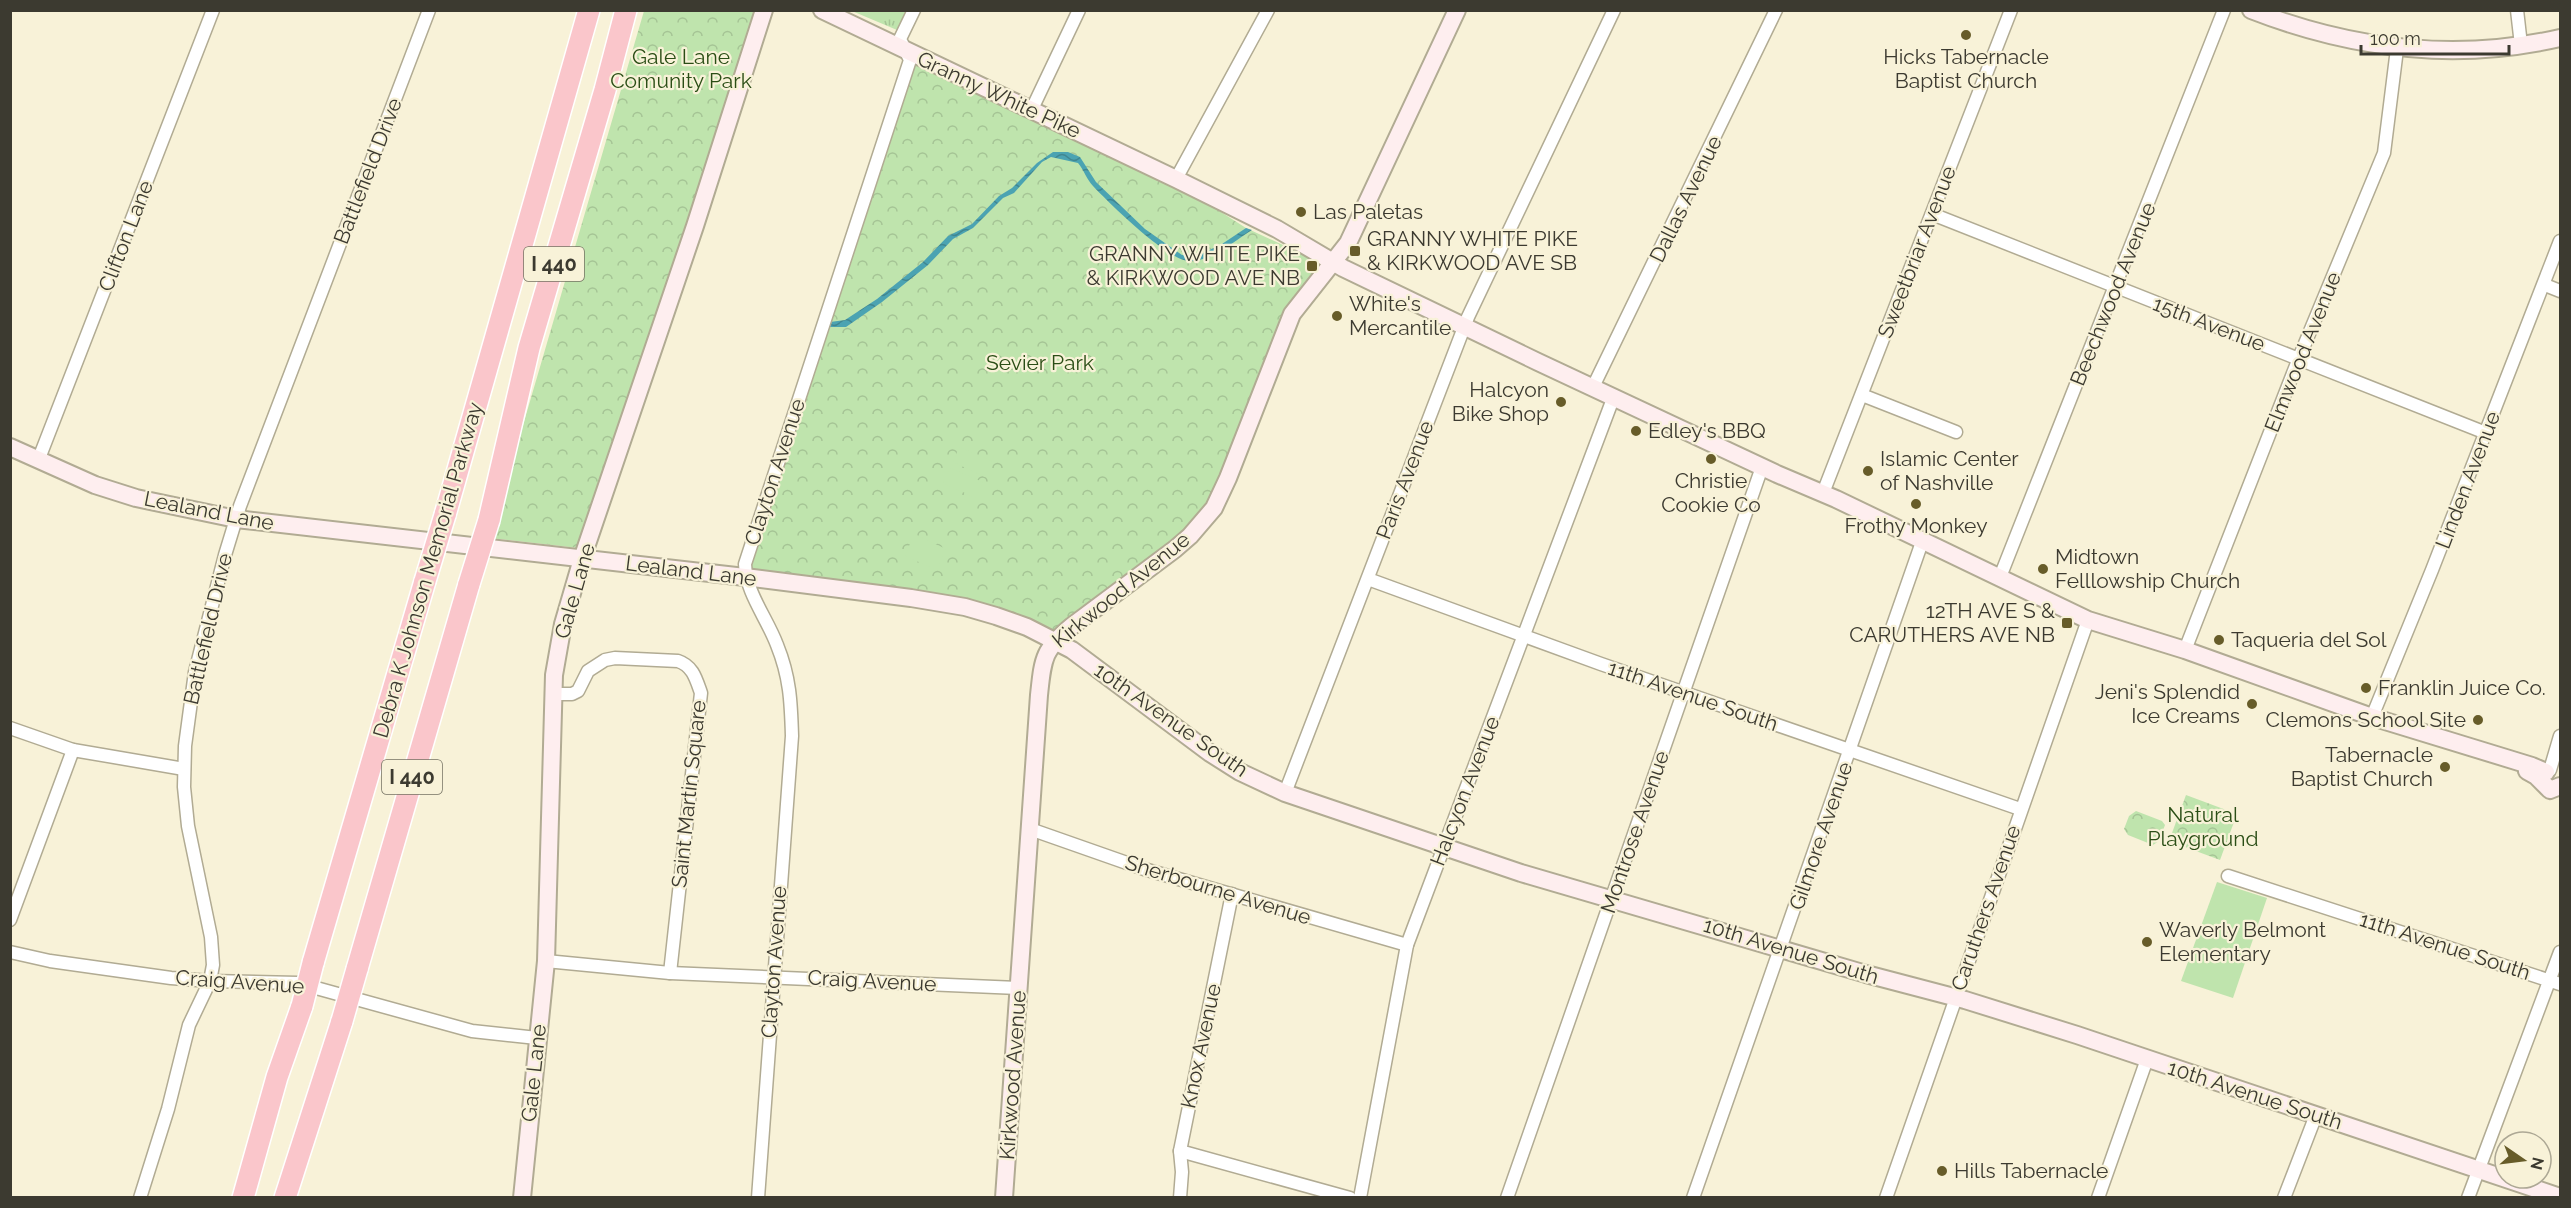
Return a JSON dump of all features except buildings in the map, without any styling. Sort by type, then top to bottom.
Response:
[{"type":"highway","name":"Debra K Johnson Memorial Parkway","points":[[243,1197],[277,1077],[302,1006],[589,10]]},
{"type":"highway","name":"Debra K Johnson Memorial Parkway","points":[[285,1197],[342,1021],[489,520],[529,348],[606,90],[626,10]]},
{"type":"highway","points":[[235,1197],[277,1077]]},
{"type":"street","name":"Clifton Lane","points":[[38,460],[213,10]]},
{"type":"street","name":"Battlefield Drive","points":[[140,1197],[168,1109],[189,1025],[210,981],[213,965],[213,946],[189,834],[184,769],[187,719],[193,684],[236,519],[429,10]]},
{"type":"street","name":"Gale Lane","points":[[522,1197],[546,961],[553,694],[563,624],[582,559],[691,237],[764,10]]},
{"type":"street","name":"Granny White Pike","points":[[822,10],[1176,178],[1277,229],[1334,262],[1464,326],[1762,467],[1823,493],[2088,620],[2185,650],[2372,717],[2486,753],[2492,758],[2554,780]]},
{"type":"street","name":"Clayton Avenue","points":[[758,1197],[792,736],[790,684],[777,642],[745,577],[745,564],[910,60],[900,39],[914,10]]},
{"type":"street","points":[[1032,109],[1079,10]]},
{"type":"street","points":[[1176,178],[1268,10]]},
{"type":"street","name":"Kirkwood Avenue","points":[[1004,1197],[1042,666],[1045,653],[1053,642],[1175,549],[1205,519],[1228,478],[1292,314],[1348,243],[1457,10]]},
{"type":"street","name":"Paris Avenue","points":[[1285,793],[1464,326],[1614,10]]},
{"type":"street","name":"Dallas Avenue","points":[[1593,387],[1776,10]]},
{"type":"street","name":"Sweetbriar Avenue","points":[[1823,493],[2011,10]]},
{"type":"street","name":"Beechwood Avenue","points":[[2000,577],[2224,10]]},
{"type":"street","points":[[2517,10],[2521,45]]},
{"type":"street","points":[[2253,11],[2293,26],[2337,38],[2397,49],[2482,49],[2560,38]]},
{"type":"street","name":"Elmwood Avenue","points":[[2185,650],[2299,358],[2384,153],[2397,49]]},
{"type":"street","name":"15th Avenue","points":[[1932,214],[2486,433]]},
{"type":"street","name":"Linden Avenue","points":[[2372,717],[2560,241]]},
{"type":"street","points":[[2544,285],[2560,291]]},
{"type":"street","points":[[1862,395],[1956,432]]},
{"type":"street","name":"Halcyon Avenue","points":[[1360,1197],[1407,945],[1614,396]]},
{"type":"street","name":"Lealand Lane","points":[[10,447],[95,484],[136,498],[236,519],[745,577],[965,607],[1008,620],[1053,642]]},
{"type":"street","name":"Montrose Avenue","points":[[1507,1197],[1762,467]]},
{"type":"street","name":"Gilmore Avenue","points":[[1693,1197],[1922,542]]},
{"type":"street","name":"11th Avenue South","points":[[1368,579],[1601,664],[2020,809]]},
{"type":"street","name":"Caruthers Avenue","points":[[1886,1197],[2088,620]]},
{"type":"street","name":"10th Avenue South","points":[[1053,642],[1072,650],[1210,753],[1240,772],[1285,793],[1521,873],[1956,998],[2147,1059],[2560,1197]]},
{"type":"street","name":"Saint Martin Square","points":[[553,694],[572,694],[578,691],[588,671],[605,660],[628,657],[687,664],[694,674],[701,693],[670,973]]},
{"type":"street","points":[[10,728],[73,750],[184,769]]},
{"type":"street","points":[[2554,780],[2560,736]]},
{"type":"street","points":[[10,920],[73,750]]},
{"type":"street","name":"Sherbourne Avenue","points":[[1030,829],[1144,869],[1407,945]]},
{"type":"street","name":"11th Avenue South","points":[[2228,876],[2555,982]]},
{"type":"street","name":"Knox Avenue","points":[[1180,1197],[1182,1172],[1180,1151],[1232,894]]},
{"type":"street","points":[[2468,1197],[2555,982],[2560,951]]},
{"type":"street","name":"Craig Avenue","points":[[10,952],[109,970],[210,981],[298,983],[472,1031],[537,1038]]},
{"type":"street","name":"Craig Avenue","points":[[546,961],[670,973],[1019,988]]},
{"type":"street","points":[[2098,1197],[2147,1059]]},
{"type":"street","points":[[2284,1197],[2316,1115]]},
{"type":"street","points":[[1180,1151],[1350,1197]]},
{"type":"green space","name":"Gale Lane Comunity Park","points":[[644,11],[755,11],[708,155],[704,179],[578,548],[490,538]]},
{"type":"green space","points":[[852,11],[907,11],[897,30]]},
{"type":"green space","name":"Sevier Park","points":[[914,61],[1188,191],[1246,228],[1320,262],[1291,302],[1219,489],[1192,527],[1052,634],[1009,615],[745,574]]},
{"type":"green space","points":[[959,447],[992,461],[985,477],[953,462]]},
{"type":"green space","points":[[950,468],[983,482],[976,498],[943,483]]},
{"type":"green space","points":[[914,534],[946,549],[937,570],[905,556]]},
{"type":"green space","name":"Natural Playground","points":[[2186,795],[2237,814],[2220,860],[2169,841]]},
{"type":"green space","points":[[2136,811],[2162,821],[2165,825],[2159,841],[2153,845],[2128,835],[2124,829],[2129,816]]},
{"type":"green space","points":[[2217,882],[2267,898],[2233,998],[2181,981]]},
{"type":"water","points":[[1053,152],[1068,152],[1080,157],[1096,182],[1145,229],[1182,255],[1197,256],[1222,244],[1246,228],[1252,230],[1207,258],[1190,261],[1180,259],[1154,242],[1125,217],[1091,184],[1078,163],[1051,157],[1042,162],[1014,193],[1003,198],[973,228],[953,239],[928,265],[882,302],[846,327],[828,327],[830,322],[845,320],[877,299],[923,262],[948,236],[972,224],[999,196],[1012,188],[1037,163]]},
{"type":"place","name":"Hicks Tabernacle Baptist Church","points":[[1966,35]]},
{"type":"place","name":"Las Paletas","points":[[1301,212]]},
{"type":"place","name":"GRANNY WHITE PIKE & KIRKWOOD AVE SB","points":[[1355,251]]},
{"type":"place","name":"GRANNY WHITE PIKE & KIRKWOOD AVE NB","points":[[1312,266]]},
{"type":"place","name":"White's Mercantile","points":[[1337,316]]},
{"type":"place","name":"Halcyon Bike Shop","points":[[1561,402]]},
{"type":"place","name":"Edley's BBQ","points":[[1636,431]]},
{"type":"place","name":"Christie Cookie Co","points":[[1711,459]]},
{"type":"place","name":"Islamic Center of Nashville","points":[[1868,471]]},
{"type":"place","name":"Frothy Monkey","points":[[1916,504]]},
{"type":"place","name":"Midtown Felllowship Church","points":[[2043,569]]},
{"type":"place","name":"12TH AVE S & CARUTHERS AVE NB","points":[[2067,623]]},
{"type":"place","name":"Taqueria del Sol","points":[[2219,640]]},
{"type":"place","name":"Franklin Juice Co.","points":[[2366,688]]},
{"type":"place","name":"Jeni's Splendid Ice Creams","points":[[2252,704]]},
{"type":"place","name":"Clemons School Site","points":[[2478,720]]},
{"type":"place","name":"Tabernacle Baptist Church","points":[[2445,767]]},
{"type":"place","name":"Waverly Belmont Elementary","points":[[2147,942]]},
{"type":"place","name":"Hills Tabernacle","points":[[1942,1171]]}]
